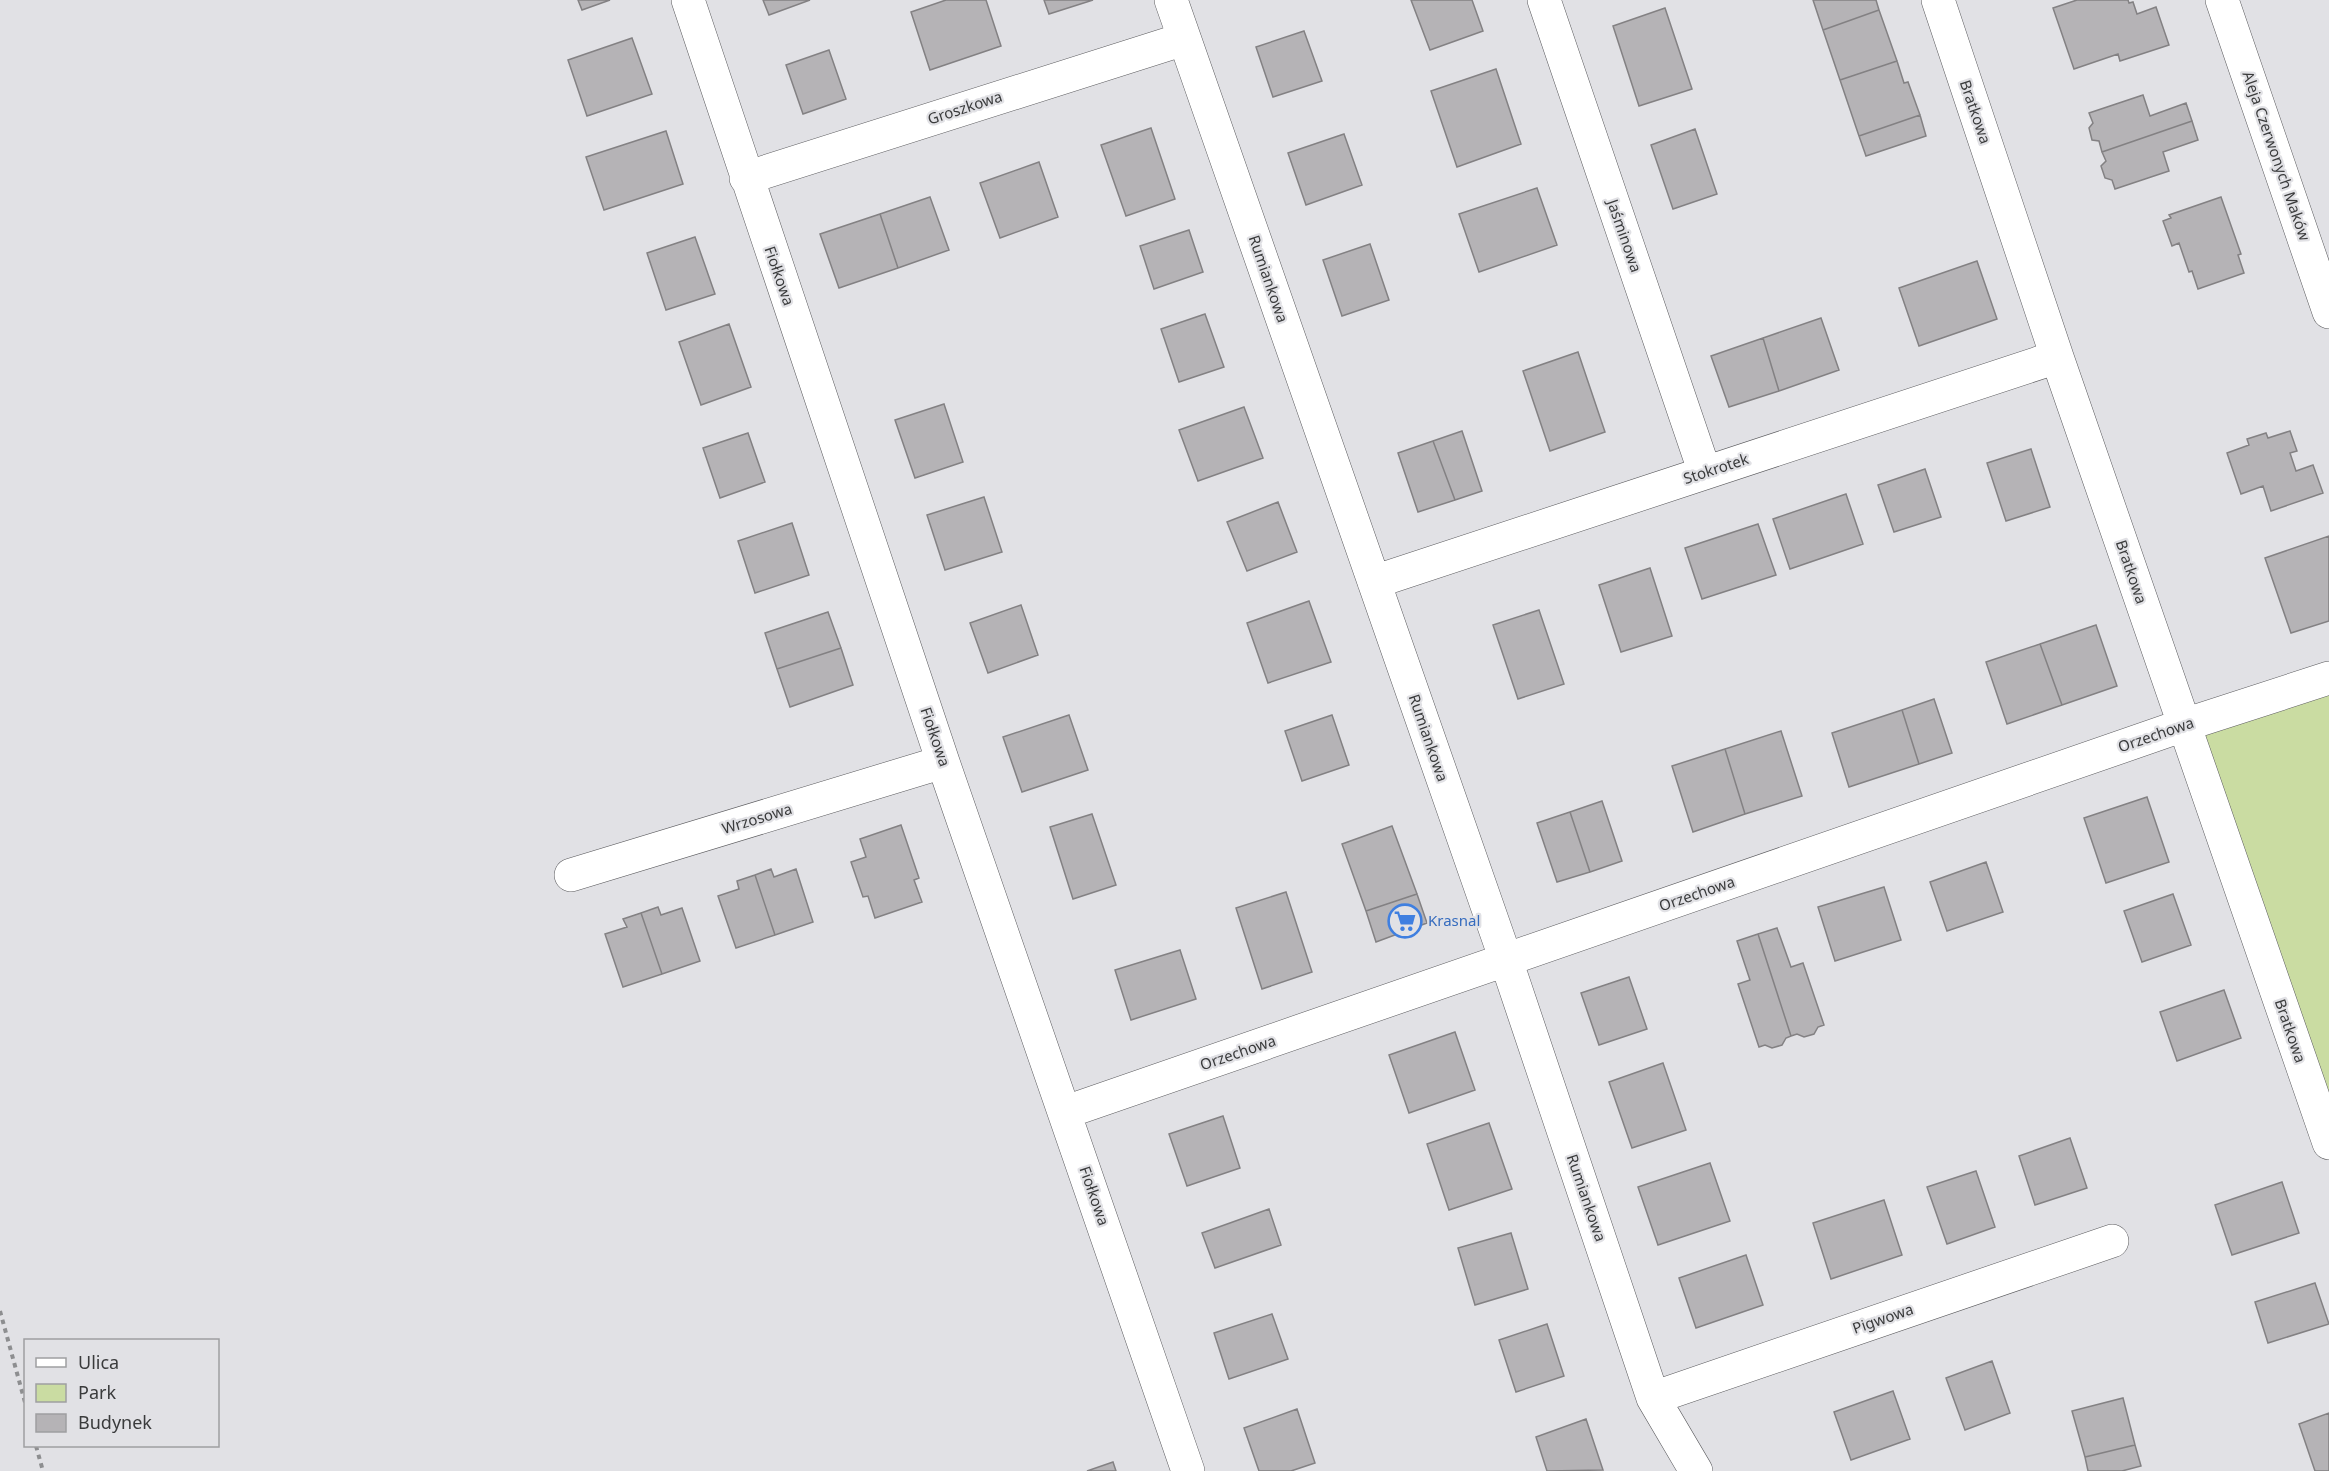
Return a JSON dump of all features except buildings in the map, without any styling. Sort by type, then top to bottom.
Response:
[{"type":"street","name":"Fiołkowa","points":[[688,0],[944,762],[1188,1471]]},
{"type":"street","name":"Rumiankowa","points":[[1171,0],[1506,960],[1653,1398],[1696,1471]]},
{"type":"street","name":"Jaśminowa","points":[[1544,0],[1705,473]]},
{"type":"street","name":"Bratkowa","points":[[1938,0],[2057,357],[2329,1143]]},
{"type":"street","name":"Aleja Czerwonych Maków","points":[[2222,0],[2329,312]]},
{"type":"street","name":"Groszkowa","points":[[746,178],[1184,39]]},
{"type":"street","name":"Stokrotek","points":[[1374,582],[2057,357]]},
{"type":"street","name":"Orzechowa","points":[[1066,1112],[2184,725],[2329,678]]},
{"type":"street","name":"Wrzosowa","points":[[571,875],[944,762]]},
{"type":"street","name":"Pigwowa","points":[[1653,1398],[2112,1241]]},
{"type":"path","points":[[0,1311],[24,1399]]},
{"type":"path","points":[[36,1447],[43,1471]]},
{"type":"green space","points":[[2329,679],[2329,1137],[2185,727]]},
{"type":"place","name":"Krasnal","points":[[1405,921]]}]
